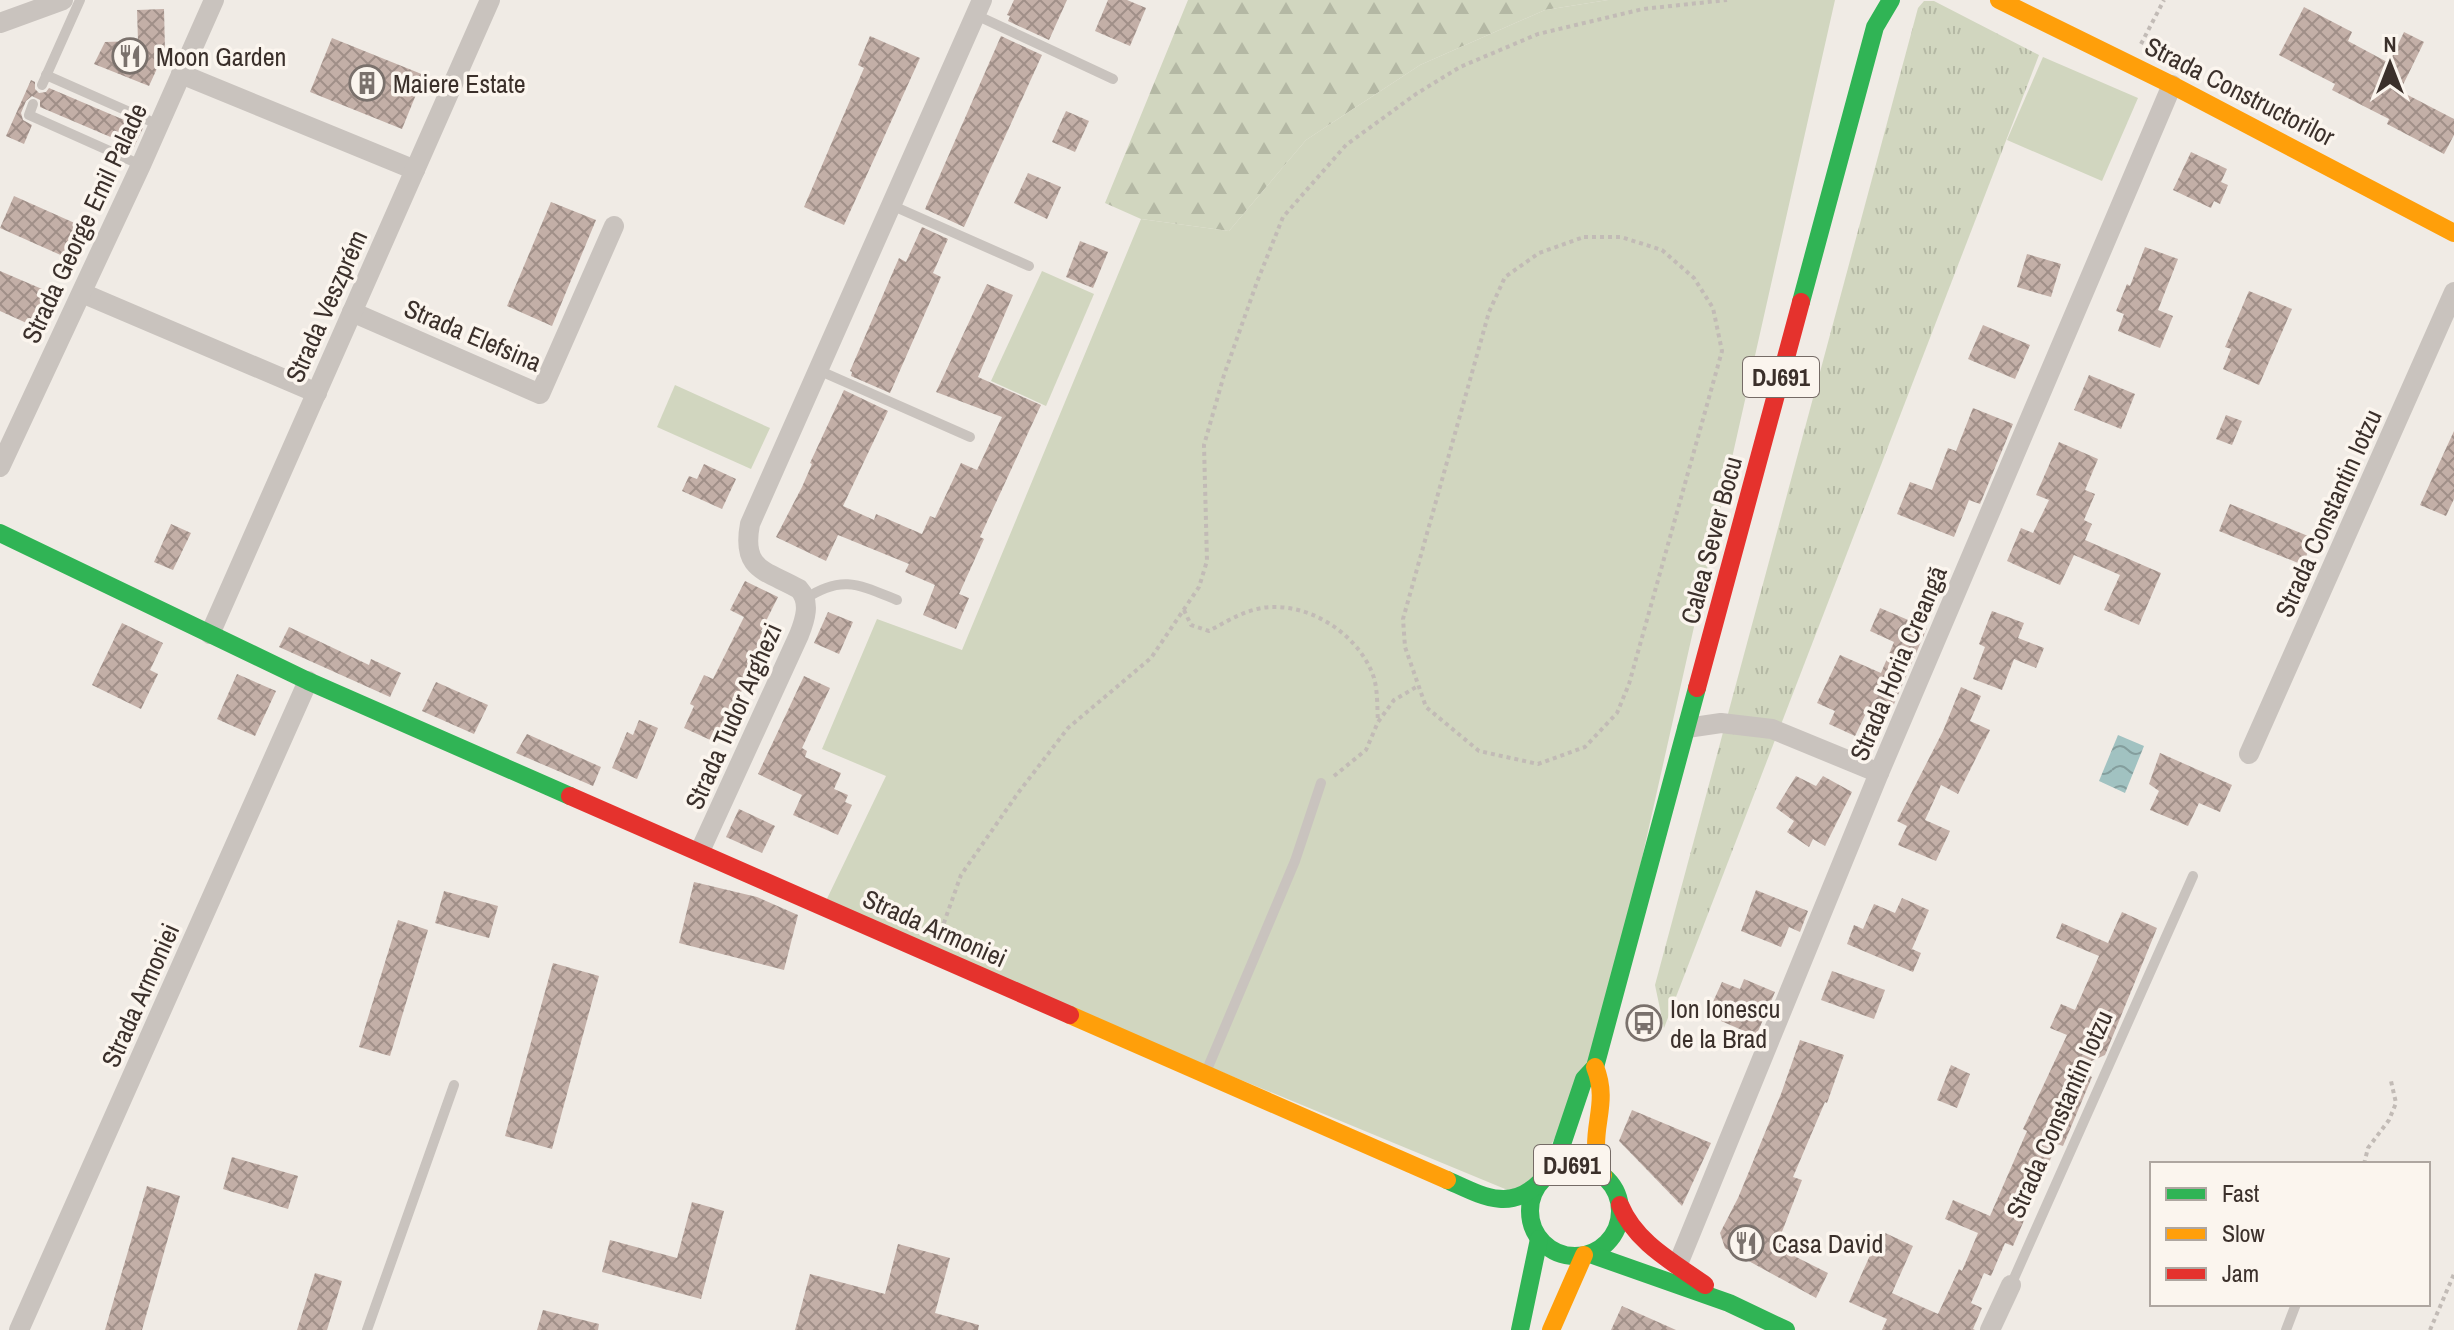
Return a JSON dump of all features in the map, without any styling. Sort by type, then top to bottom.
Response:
[{"type":"main road","name":"Calea Sever Bocu","points":[[1874,0],[1875,27]]},
{"type":"main road","name":"Calea Sever Bocu","points":[[1546,1176],[1584,1079],[1595,1067],[1875,27],[1891,0]]},
{"type":"main road","name":"Strada Constructorilor","points":[[1999,0],[2172,85],[2454,233]]},
{"type":"main road","name":"Strada Armoniei","points":[[0,533],[308,681],[1486,1197],[1514,1199],[1527,1194],[1546,1176]]},
{"type":"main road","name":"Calea Sever Bocu","points":[[1595,1067],[1602,1086],[1595,1136],[1597,1161],[1603,1175]]},
{"type":"main road","name":"DJ691","points":[[1520,1330],[1539,1239],[1530,1213],[1532,1196],[1546,1176],[1568,1166],[1581,1166],[1603,1175],[1616,1190],[1620,1217],[1615,1233],[1604,1246],[1587,1254],[1551,1330]]},
{"type":"main road","points":[[1620,1205],[1634,1232],[1729,1303]]},
{"type":"main road","points":[[1539,1239],[1562,1254],[1587,1254],[1729,1303],[1786,1330]]},
{"type":"street","points":[[0,23],[63,0]]},
{"type":"street","name":"Strada George Emil Palade","points":[[0,467],[214,0]]},
{"type":"street","name":"Strada Veszprém","points":[[210,634],[490,0]]},
{"type":"street","name":"Strada Tudor Arghezi","points":[[700,851],[799,635],[806,609],[799,589],[755,565],[749,554],[754,514],[979,8]]},
{"type":"street","points":[[181,74],[415,170]]},
{"type":"street","name":"Strada Horia Creangă","points":[[1678,1264],[1879,773],[2172,85]]},
{"type":"street","name":"Strada Elefsina","points":[[352,312],[540,394],[614,226]]},
{"type":"street","name":"Strada Constantin Iotzu","points":[[2249,754],[2454,292]]},
{"type":"street","points":[[82,293],[317,393]]},
{"type":"street","name":"Strada Armoniei","points":[[19,1330],[308,681]]},
{"type":"street","points":[[1687,728],[1721,723],[1772,729],[1879,773]]},
{"type":"street","name":"Strada Constantin Iotzu","points":[[1990,1330],[2011,1285]]},
{"type":"lane","points":[[80,0],[44,80],[159,125]]},
{"type":"lane","name":"Strada Tudor Arghezi","points":[[979,8],[1113,79]]},
{"type":"lane","points":[[33,104],[29,115],[141,165]]},
{"type":"lane","points":[[891,205],[1029,266]]},
{"type":"lane","points":[[818,370],[970,437]]},
{"type":"lane","name":"Strada Tudor Arghezi","points":[[805,599],[833,585],[850,583],[897,600]]},
{"type":"lane","points":[[1205,1074],[1295,861],[1321,783]]},
{"type":"lane","name":"Strada Constantin Iotzu","points":[[2011,1285],[2193,876]]},
{"type":"lane","points":[[367,1330],[454,1085]]},
{"type":"lane","points":[[2286,1330],[2295,1306]]},
{"type":"path","points":[[933,956],[961,875],[1018,793],[1068,728],[1151,658],[1199,587],[1207,561],[1204,445],[1224,375],[1283,217],[1346,145],[1416,94],[1460,67],[1538,34],[1643,9],[1727,0]]},
{"type":"path","points":[[2130,64],[2164,0]]},
{"type":"path","points":[[1584,237],[1621,237],[1662,250],[1694,278],[1713,308],[1722,351],[1629,684],[1617,713],[1585,747],[1538,764],[1479,751],[1426,707],[1418,685],[1405,647],[1403,619],[1489,312],[1505,277],[1539,253],[1584,237]]},
{"type":"path","points":[[1184,610],[1191,625],[1209,631],[1239,615],[1271,607],[1301,610],[1343,633],[1365,656],[1375,682],[1378,722]]},
{"type":"path","points":[[1321,783],[1344,771],[1366,750],[1378,722],[1394,700],[1418,685]]},
{"type":"path","points":[[2364,1162],[2368,1148],[2389,1120],[2396,1103],[2391,1081]]},
{"type":"path","points":[[2430,1330],[2454,1274]]},
{"type":"green space","points":[[1188,0],[1608,0],[1545,10],[1420,65],[1306,140],[1229,231],[1141,219],[1105,203]]},
{"type":"green space","points":[[1608,0],[1835,0],[1595,1067],[1522,1196],[823,907],[886,776],[822,749],[877,619],[962,650],[1141,219],[1229,231],[1306,140],[1420,65],[1545,10]]},
{"type":"green space","points":[[1924,1],[1934,1],[2039,55],[1664,1028],[1655,985],[1918,8]]},
{"type":"green space","points":[[2043,57],[2138,98],[2102,181],[2007,140]]},
{"type":"green space","points":[[1042,271],[1094,294],[1046,406],[991,381]]},
{"type":"green space","points":[[675,385],[770,428],[751,469],[657,427]]},
{"type":"water","points":[[2118,735],[2144,746],[2125,793],[2099,781]]},
{"type":"building","points":[[1014,0],[1067,0],[1049,40],[1008,21],[1010,16],[1007,15]]},
{"type":"building","points":[[1108,0],[1127,0],[1146,8],[1130,46],[1095,31]]},
{"type":"building","points":[[2304,7],[2352,32],[2348,41],[2389,63],[2404,32],[2424,42],[2400,91],[2454,119],[2454,135],[2444,154],[2387,124],[2389,119],[2332,90],[2335,84],[2279,55]]},
{"type":"building","points":[[164,9],[165,51],[149,86],[94,64],[105,42],[138,41],[137,10]]},
{"type":"building","points":[[870,36],[920,58],[844,225],[804,207],[864,68],[858,65]]},
{"type":"building","points":[[1001,36],[1042,55],[964,227],[925,209]]},
{"type":"building","name":"Maiere Estate","points":[[332,38],[424,75],[402,129],[310,92]]},
{"type":"building","points":[[31,80],[39,93],[49,88],[143,128],[134,147],[40,107],[40,100],[32,96],[21,113],[23,120],[32,125],[24,144],[6,136]]},
{"type":"building","points":[[1066,111],[1089,121],[1075,152],[1052,142]]},
{"type":"building","points":[[2191,152],[2227,169],[2221,182],[2228,185],[2220,204],[2214,201],[2211,208],[2173,190]]},
{"type":"building","points":[[1028,173],[1061,187],[1047,219],[1014,203]]},
{"type":"building","points":[[14,196],[88,229],[74,261],[0,228]]},
{"type":"building","points":[[551,202],[596,220],[552,326],[507,306]]},
{"type":"building","points":[[922,227],[948,239],[933,273],[941,277],[890,393],[851,376],[850,371],[899,258],[906,262]]},
{"type":"building","points":[[1080,241],[1108,252],[1093,288],[1066,277]]},
{"type":"building","points":[[2145,247],[2178,259],[2158,310],[2173,316],[2160,348],[2118,331],[2124,314],[2116,311],[2127,284],[2130,286]]},
{"type":"building","points":[[2027,254],[2061,264],[2051,297],[2017,287]]},
{"type":"building","points":[[0,271],[56,295],[42,330],[0,311]]},
{"type":"building","points":[[987,284],[1013,295],[978,377],[1041,405],[980,537],[984,539],[959,594],[969,598],[956,629],[923,615],[935,585],[905,572],[909,564],[838,535],[826,561],[776,537],[802,487],[844,390],[888,411],[843,506],[874,520],[876,514],[922,534],[930,516],[935,518],[961,463],[977,470],[1002,417],[936,392]]},
{"type":"building","points":[[2249,291],[2292,309],[2259,385],[2223,369],[2231,349],[2225,347]]},
{"type":"building","points":[[1983,325],[2030,345],[2015,379],[1968,359]]},
{"type":"building","points":[[2089,375],[2135,394],[2121,429],[2074,410]]},
{"type":"building","points":[[1973,408],[2013,424],[1980,504],[1969,500],[1954,537],[1897,514],[1910,482],[1932,490],[1948,448],[1956,451]]},
{"type":"building","points":[[2226,415],[2242,421],[2232,445],[2216,439]]},
{"type":"building","points":[[2454,431],[2454,499],[2446,516],[2420,505]]},
{"type":"building","points":[[2059,442],[2098,459],[2085,490],[2095,494],[2084,520],[2092,524],[2085,540],[2161,573],[2139,625],[2104,610],[2120,575],[2074,555],[2060,585],[2007,561],[2021,528],[2033,533],[2049,500],[2036,495]]},
{"type":"building","points":[[704,464],[736,479],[722,509],[682,491],[689,476],[697,479]]},
{"type":"building","points":[[2230,504],[2313,538],[2303,565],[2219,531]]},
{"type":"building","points":[[171,524],[191,533],[173,570],[154,562]]},
{"type":"building","points":[[745,581],[778,597],[761,631],[768,635],[717,743],[684,728],[694,706],[690,704],[704,675],[713,679],[744,617],[730,610]]},
{"type":"building","points":[[1880,608],[1927,628],[1888,718],[1868,709],[1855,736],[1829,724],[1835,711],[1817,703],[1840,655],[1881,673],[1894,642],[1870,631]]},
{"type":"building","points":[[1992,611],[2024,623],[2018,638],[2044,648],[2036,668],[2014,659],[2002,690],[1973,679],[1985,647],[1979,644]]},
{"type":"building","points":[[828,612],[853,622],[839,654],[814,643]]},
{"type":"building","points":[[122,623],[163,643],[150,670],[158,674],[141,709],[92,685]]},
{"type":"building","points":[[289,627],[369,665],[371,659],[401,673],[390,697],[279,647]]},
{"type":"building","points":[[237,674],[276,691],[255,736],[217,719]]},
{"type":"building","points":[[804,676],[830,688],[802,748],[807,751],[805,757],[841,773],[834,789],[848,795],[845,802],[852,805],[838,835],[793,815],[802,795],[758,774]]},
{"type":"building","points":[[436,682],[488,705],[474,734],[422,711]]},
{"type":"building","points":[[1961,687],[1981,696],[1970,721],[1990,730],[1958,794],[1941,785],[1925,820],[1950,831],[1936,861],[1898,845],[1907,826],[1897,821],[1943,731]]},
{"type":"building","points":[[639,720],[658,728],[637,779],[612,768],[627,732],[633,735]]},
{"type":"building","points":[[527,734],[601,767],[593,786],[516,753]]},
{"type":"building","points":[[2160,753],[2232,785],[2220,812],[2199,803],[2188,826],[2150,810],[2159,791],[2149,784]]},
{"type":"building","points":[[1796,776],[1816,786],[1823,776],[1852,792],[1825,846],[1813,839],[1809,847],[1787,832],[1794,821],[1776,808]]},
{"type":"building","points":[[739,809],[775,826],[762,853],[726,837]]},
{"type":"building","points":[[694,882],[757,897],[798,915],[784,970],[679,943]]},
{"type":"building","points":[[1756,890],[1808,911],[1800,932],[1789,927],[1781,947],[1741,931]]},
{"type":"building","points":[[444,891],[498,906],[489,938],[435,923]]},
{"type":"building","points":[[1902,898],[1929,910],[1912,949],[1921,953],[1913,972],[1847,944],[1854,925],[1863,929],[1874,904],[1895,913]]},
{"type":"building","points":[[2122,912],[2157,928],[2105,1055],[2074,1069],[2092,1077],[2063,1146],[2057,1144],[2013,1246],[2005,1243],[1991,1276],[1984,1273],[1971,1303],[1982,1308],[1975,1330],[1882,1330],[1887,1319],[1849,1302],[1881,1231],[1913,1246],[1892,1293],[1938,1314],[1959,1269],[1962,1271],[1978,1233],[1945,1219],[1953,1200],[1990,1216],[2027,1131],[2023,1129],[2067,1035],[2050,1028],[2061,1004],[2075,1010],[2099,956],[2056,938],[2062,923],[2108,943]]},
{"type":"building","points":[[398,920],[428,930],[390,1056],[359,1047]]},
{"type":"building","points":[[553,963],[599,976],[552,1149],[505,1136]]},
{"type":"building","points":[[1832,971],[1885,990],[1874,1019],[1821,1000]]},
{"type":"building","points":[[1744,979],[1775,992],[1756,1036],[1707,1015],[1722,982],[1740,989]]},
{"type":"building","points":[[1800,1040],[1844,1055],[1827,1103],[1793,1177],[1802,1180],[1778,1242],[1791,1249],[1788,1253],[1828,1273],[1816,1298],[1725,1248],[1720,1233],[1738,1198]]},
{"type":"building","points":[[1951,1065],[1970,1074],[1957,1108],[1937,1100]]},
{"type":"building","points":[[1632,1110],[1711,1143],[1682,1206],[1619,1141]]},
{"type":"building","points":[[232,1157],[298,1176],[288,1209],[223,1189]]},
{"type":"building","points":[[147,1186],[180,1196],[142,1330],[105,1330]]},
{"type":"building","points":[[692,1202],[724,1211],[701,1299],[602,1272],[610,1240],[677,1258]]},
{"type":"building","points":[[898,1244],[950,1258],[935,1313],[979,1325],[978,1330],[795,1330],[810,1274],[885,1294]]},
{"type":"building","points":[[315,1273],[342,1281],[327,1330],[297,1330]]},
{"type":"building","points":[[1622,1306],[1676,1330],[1611,1330]]},
{"type":"building","points":[[543,1310],[599,1324],[598,1330],[537,1330]]},
{"type":"traffic: fast","points":[[1801,302],[1875,27],[1891,0]]},
{"type":"traffic: fast","points":[[0,533],[308,681],[570,796]]},
{"type":"traffic: fast","points":[[1553,1171],[1584,1079],[1595,1067],[1697,688]]},
{"type":"traffic: fast","points":[[1566,1166],[1584,1166],[1600,1173],[1613,1186],[1620,1202],[1620,1211],[1620,1220],[1613,1236],[1600,1249],[1584,1256],[1566,1256],[1550,1249],[1537,1236],[1530,1220],[1530,1202],[1537,1186],[1550,1173],[1566,1166]]},
{"type":"traffic: fast","points":[[1447,1180],[1483,1195],[1506,1199],[1517,1197],[1540,1182]]},
{"type":"traffic: fast","points":[[1520,1330],[1539,1239]]},
{"type":"traffic: fast","points":[[1590,1254],[1729,1303],[1786,1330]]},
{"type":"traffic: slow","points":[[1999,0],[2172,85],[2454,233]]},
{"type":"traffic: slow","points":[[1070,1015],[1447,1180]]},
{"type":"traffic: slow","points":[[1595,1067],[1601,1096],[1596,1146],[1603,1175]]},
{"type":"traffic: slow","points":[[1551,1330],[1584,1255]]},
{"type":"traffic: jam","points":[[1697,688],[1801,302]]},
{"type":"traffic: jam","points":[[570,796],[1070,1015]]},
{"type":"traffic: jam","points":[[1620,1205],[1645,1241],[1705,1285]]},
{"type":"place","name":"Moon Garden","points":[[130,56]]},
{"type":"place","name":"Maiere Estate","points":[[367,83]]},
{"type":"place","name":"Ion Ionescu de la Brad","points":[[1644,1023]]},
{"type":"place","name":"Casa David","points":[[1746,1243]]}]
